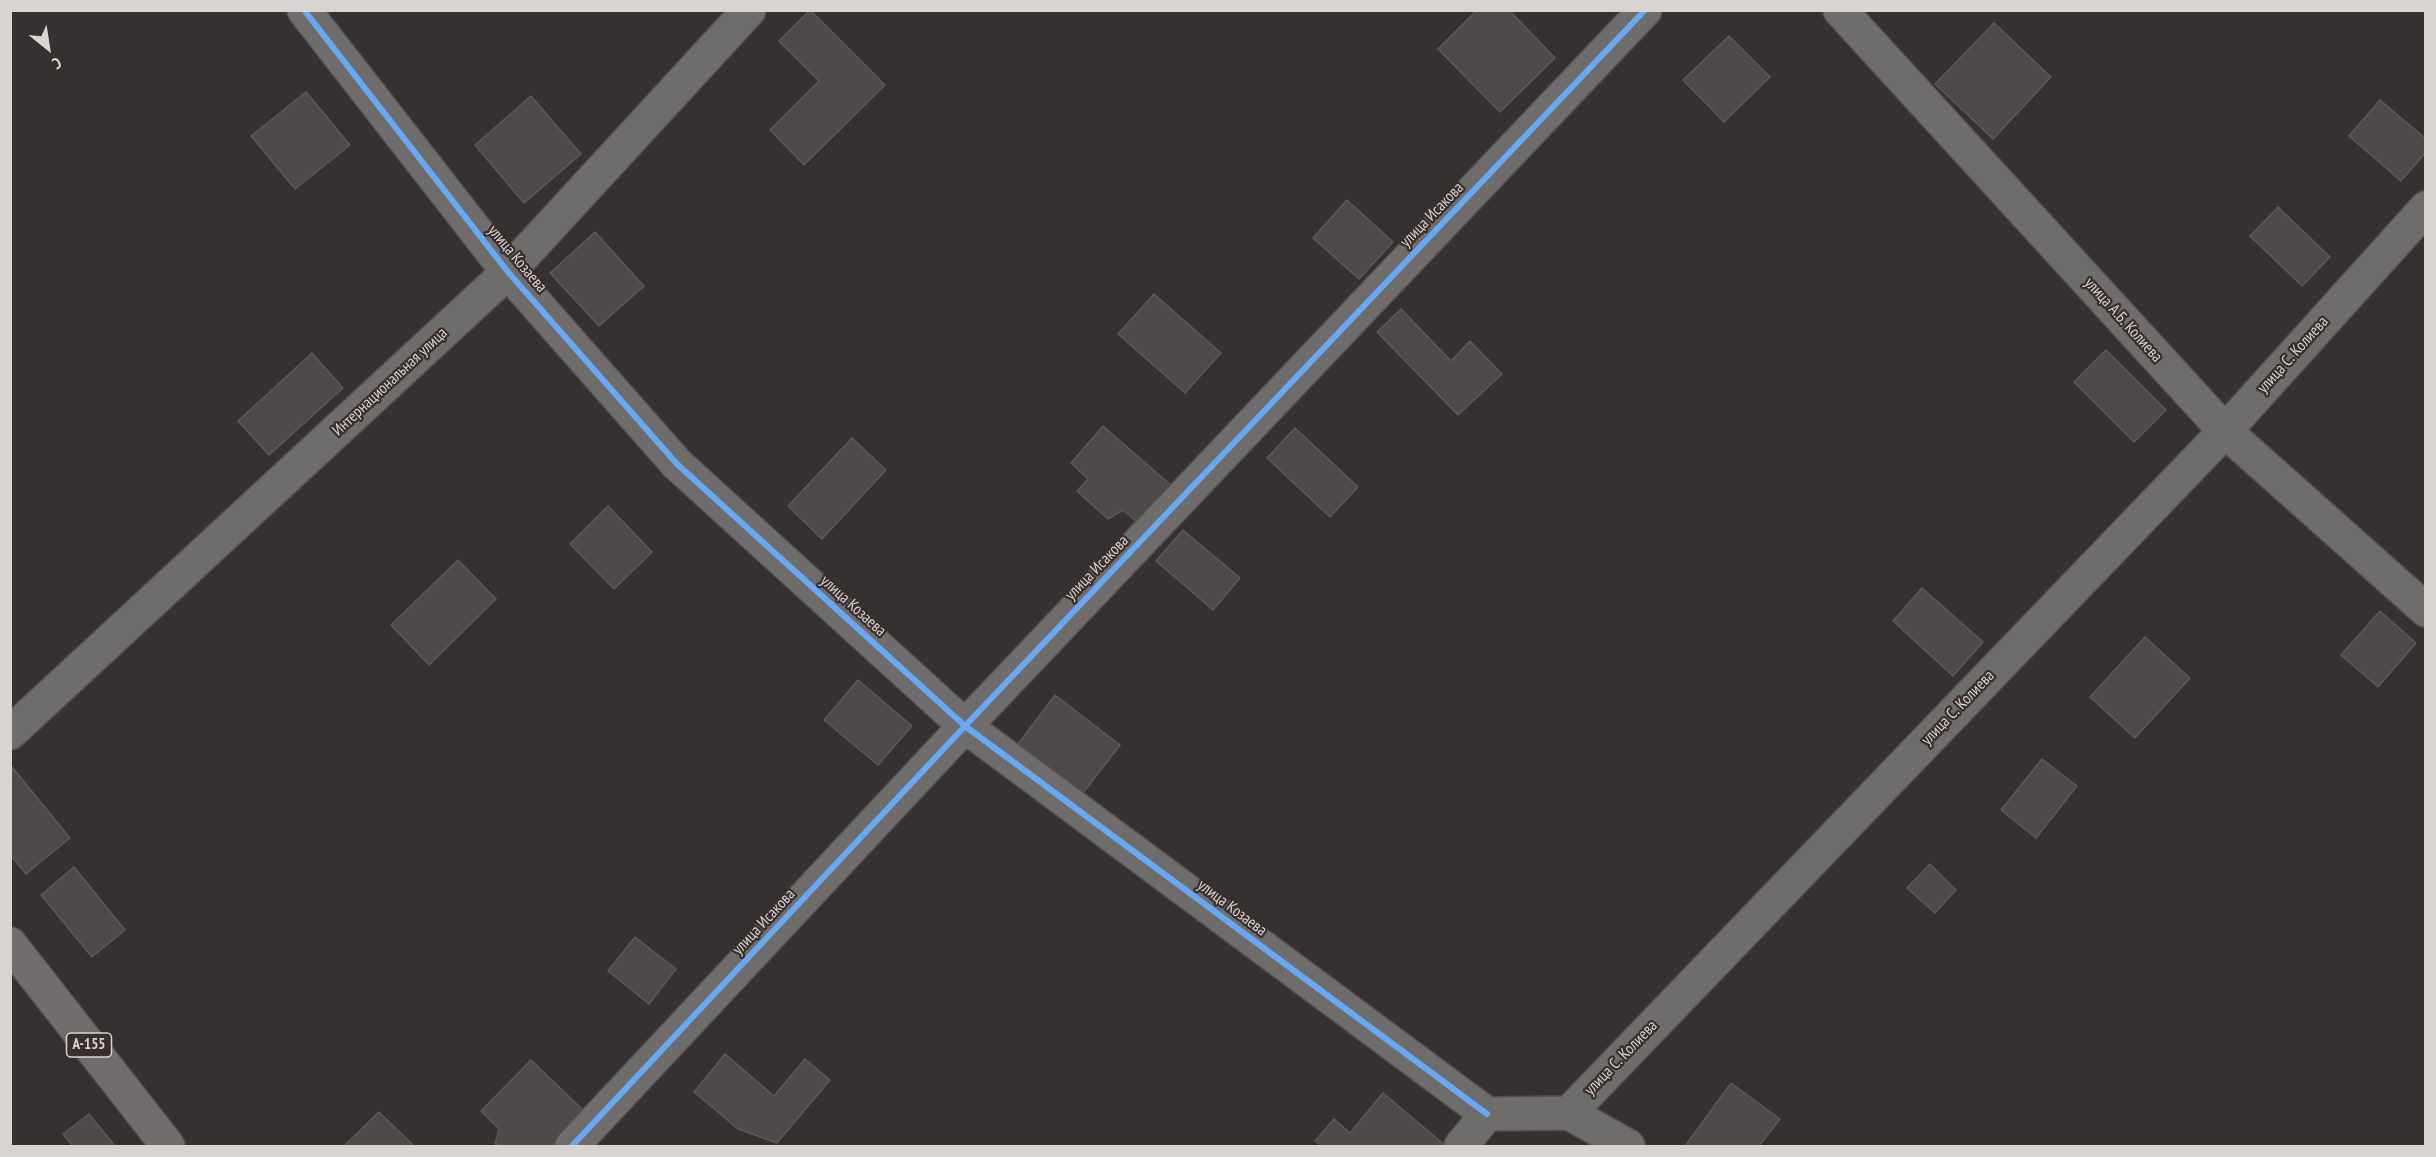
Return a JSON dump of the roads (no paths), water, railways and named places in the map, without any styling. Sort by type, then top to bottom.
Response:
[{"type":"main road","name":"А-155","points":[[10,944],[168,1146]]},
{"type":"street","name":"улица Козаева","points":[[304,10],[508,272],[677,464],[965,726],[1487,1114]]},
{"type":"street","name":"Интернациональная улица","points":[[10,733],[508,272],[749,10]]},
{"type":"street","name":"улица Исакова","points":[[572,1146],[965,726],[1645,10]]},
{"type":"street","name":"улица А.Б. Колиева","points":[[1840,10],[2224,431],[2426,610]]},
{"type":"street","name":"улица С. Колиева","points":[[1569,1113],[2224,431],[2426,208]]},
{"type":"street","points":[[1461,1146],[1487,1114],[1569,1113],[1628,1146]]}]
